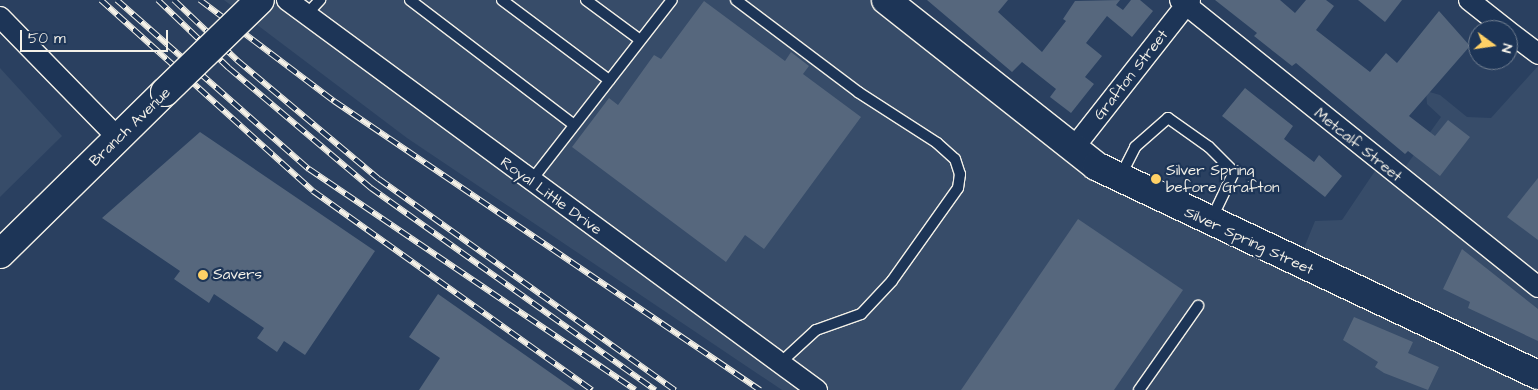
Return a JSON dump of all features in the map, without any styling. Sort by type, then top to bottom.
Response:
[{"type":"main road","name":"Branch Avenue","points":[[0,254],[260,0]]},
{"type":"main road","name":"Silver Spring Street","points":[[886,0],[1072,150],[1120,178],[1209,223],[1538,375]]},
{"type":"street","name":"Royal Little Drive","points":[[287,0],[779,364],[817,390]]},
{"type":"street","points":[[1469,0],[1495,20]]},
{"type":"street","name":"Grafton Street","points":[[1072,150],[1185,2]]},
{"type":"street","name":"Metcalf Street","points":[[1185,2],[1538,287]]},
{"type":"street","points":[[0,17],[118,138]]},
{"type":"street","points":[[1518,38],[1538,54]]},
{"type":"lane","points":[[306,15],[320,0]]},
{"type":"lane","points":[[410,0],[574,125]]},
{"type":"lane","points":[[502,0],[609,80]]},
{"type":"lane","points":[[586,0],[640,40]]},
{"type":"lane","points":[[531,181],[672,0]]},
{"type":"lane","points":[[736,0],[858,92],[937,143],[955,159],[960,174],[958,188],[892,281],[861,314],[816,330],[779,364]]},
{"type":"lane","points":[[1120,178],[1135,147],[1168,118],[1209,147],[1234,172],[1209,223]]},
{"type":"lane","points":[[1139,390],[1198,306]]},
{"type":"shaded area","points":[[224,0],[877,0],[1061,142],[1298,263],[1315,221],[1342,220],[1379,165],[1398,177],[1441,117],[1427,104],[1426,91],[1440,95],[1467,117],[1491,118],[1538,66],[1538,390],[782,390],[407,138]]},
{"type":"shaded area","points":[[0,68],[62,136],[0,197]]},
{"type":"building","points":[[927,0],[1008,0],[998,12],[1042,52],[1066,21],[1063,19],[1075,1],[1120,0],[1116,5],[1123,10],[1131,0],[1140,0],[1153,11],[1132,37],[1107,16],[1086,43],[1102,56],[1085,77],[1094,84],[1071,113],[1050,97],[1056,89],[1022,62],[1012,72]]},
{"type":"building","points":[[1215,0],[1280,0],[1295,13],[1306,0],[1326,0],[1334,6],[1316,30],[1370,72],[1386,53],[1397,63],[1439,11],[1468,44],[1468,48],[1409,116],[1435,136],[1448,120],[1470,137],[1440,176],[1408,151],[1405,154],[1296,63],[1292,66],[1254,36],[1257,33]]},
{"type":"building","points":[[1358,0],[1402,0],[1385,22]]},
{"type":"building","points":[[704,1],[785,61],[791,52],[809,66],[803,74],[861,117],[764,249],[745,235],[726,262],[572,147],[609,98],[618,105],[654,55],[661,59]]},
{"type":"building","points":[[1245,88],[1293,126],[1284,139],[1314,162],[1319,155],[1342,176],[1325,197],[1222,116]]},
{"type":"building","points":[[200,132],[375,251],[305,355],[284,341],[277,352],[257,338],[264,328],[214,294],[209,303],[174,279],[180,271],[102,218]]},
{"type":"building","points":[[1538,178],[1538,240],[1507,217]]},
{"type":"building","points":[[1078,219],[1183,290],[1114,390],[961,390]]},
{"type":"building","points":[[1462,249],[1538,309],[1538,341],[1468,308],[1470,302],[1443,289]]},
{"type":"building","points":[[438,294],[575,390],[419,390],[440,358],[409,337]]},
{"type":"building","points":[[1354,317],[1413,342],[1408,353],[1439,367],[1428,390],[1384,373],[1375,367],[1378,362],[1343,340]]},
{"type":"railway","points":[[101,0],[313,191],[592,390]]},
{"type":"railway","points":[[117,0],[309,169],[635,390]]},
{"type":"railway","points":[[158,0],[229,68],[371,188],[655,390]]},
{"type":"railway","points":[[174,0],[237,60],[379,179],[675,390]]},
{"type":"railway","points":[[200,0],[334,101],[760,390]]},
{"type":"place","name":"Silver Spring before Grafton","points":[[1156,179]]},
{"type":"place","name":"Savers","points":[[203,275]]}]
